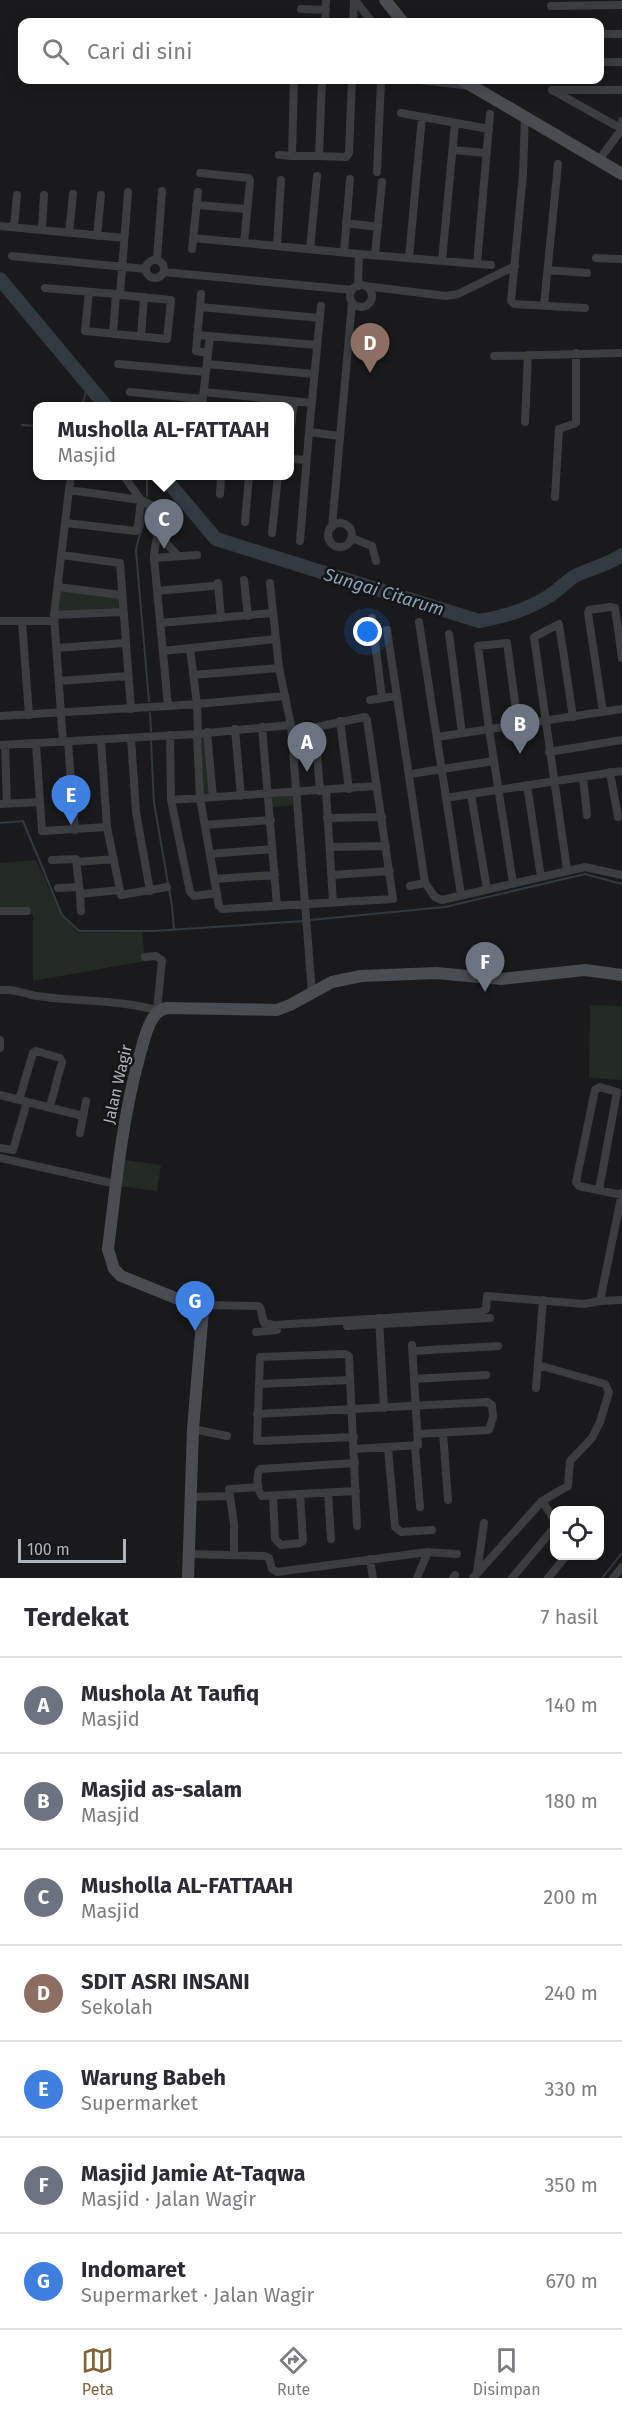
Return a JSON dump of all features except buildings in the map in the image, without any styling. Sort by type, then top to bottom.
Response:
[{"type":"street","points":[[325,18],[326,0]]},
{"type":"street","points":[[353,18],[355,0]]},
{"type":"street","points":[[355,0],[369,18]]},
{"type":"street","points":[[385,0],[400,18]]},
{"type":"street","points":[[551,6],[622,5]]},
{"type":"street","points":[[301,9],[326,10]]},
{"type":"street","points":[[604,34],[622,34]]},
{"type":"street","points":[[604,62],[622,62]]},
{"type":"street","points":[[292,156],[294,84]]},
{"type":"street","points":[[319,156],[322,84]]},
{"type":"street","points":[[279,155],[346,157],[349,153],[352,84]]},
{"type":"street","points":[[377,172],[381,84]]},
{"type":"street","points":[[450,84],[473,87]]},
{"type":"street","points":[[468,84],[622,174]]},
{"type":"street","points":[[622,90],[552,90],[622,129]]},
{"type":"street","points":[[401,113],[489,129]]},
{"type":"street","points":[[477,264],[490,114]]},
{"type":"street","points":[[525,116],[512,303],[585,308]]},
{"type":"street","points":[[409,258],[422,117]]},
{"type":"street","points":[[599,160],[622,129],[622,121]]},
{"type":"street","points":[[442,261],[455,123]]},
{"type":"street","points":[[453,150],[486,153]]},
{"type":"street","points":[[544,305],[558,164]]},
{"type":"street","points":[[200,173],[249,178],[244,243]]},
{"type":"street","points":[[310,249],[317,176]]},
{"type":"street","points":[[344,252],[350,179]]},
{"type":"street","points":[[277,246],[281,180]]},
{"type":"street","points":[[375,255],[382,182]]},
{"type":"street","points":[[157,260],[162,191]]},
{"type":"street","points":[[113,334],[122,266],[128,192]]},
{"type":"street","points":[[192,249],[198,192]]},
{"type":"street","points":[[69,233],[73,194]]},
{"type":"street","points":[[14,227],[17,195]]},
{"type":"street","points":[[42,230],[44,195]]},
{"type":"street","points":[[97,236],[101,195]]},
{"type":"street","points":[[196,205],[247,209]]},
{"type":"street","points":[[346,223],[378,227]]},
{"type":"street","points":[[0,226],[124,238]]},
{"type":"street","points":[[193,238],[491,265]]},
{"type":"street","points":[[332,526],[339,523],[346,525],[351,531],[352,538],[344,547],[336,546],[328,537],[332,526],[352,303],[350,297],[358,287],[359,254]]},
{"type":"street","points":[[12,256],[146,269]]},
{"type":"street","points":[[596,258],[622,259]]},
{"type":"street","points":[[164,272],[163,264],[157,260],[150,262],[146,269],[148,275],[153,278],[159,277],[164,272],[446,296],[458,294],[515,266]]},
{"type":"street","points":[[548,270],[587,273]]},
{"type":"street","points":[[352,303],[361,307],[368,305],[371,299],[371,292],[358,287]]},
{"type":"street","points":[[45,288],[144,297],[171,300],[167,339],[85,331],[88,292]]},
{"type":"street","points":[[371,299],[389,290]]},
{"type":"street","points":[[201,294],[196,351],[208,352]]},
{"type":"street","points":[[141,336],[144,297]]},
{"type":"street","points":[[300,541],[321,306]]},
{"type":"street","points":[[200,307],[320,318]]},
{"type":"street","points":[[350,324],[361,307]]},
{"type":"street","points":[[197,335],[317,345]]},
{"type":"street","points":[[203,399],[210,336]]},
{"type":"street","points":[[494,356],[622,352]]},
{"type":"street","points":[[555,497],[559,429],[576,423],[576,353]]},
{"type":"street","points":[[525,422],[528,355]]},
{"type":"street","points":[[118,364],[314,374]]},
{"type":"street","points":[[130,392],[203,399],[312,403]]},
{"type":"street","points":[[309,432],[340,435]]},
{"type":"street","points":[[294,459],[306,460]]},
{"type":"street","points":[[70,480],[54,618],[60,713],[75,830]]},
{"type":"street","points":[[66,523],[133,532],[138,526],[141,500],[127,480]]},
{"type":"street","points":[[220,494],[221,480]]},
{"type":"street","points":[[245,522],[249,480]]},
{"type":"street","points":[[272,532],[278,480]]},
{"type":"street","points":[[69,490],[141,500],[151,504],[160,512],[154,558],[168,706]]},
{"type":"street","points":[[158,534],[178,556]]},
{"type":"street","points":[[352,538],[372,546],[376,561]]},
{"type":"street","points":[[62,555],[120,563],[131,709]]},
{"type":"street","points":[[154,558],[197,555]]},
{"type":"street","points":[[244,580],[248,616]]},
{"type":"street","points":[[270,583],[279,668],[291,725],[312,993]]},
{"type":"street","points":[[157,591],[215,584],[221,618]]},
{"type":"street","points":[[58,587],[121,595]]},
{"type":"street","points":[[603,712],[587,612],[589,610],[610,607],[615,609],[622,658]]},
{"type":"street","points":[[0,621],[21,622],[123,612]]},
{"type":"street","points":[[160,623],[272,613]]},
{"type":"street","points":[[372,618],[382,698]]},
{"type":"street","points":[[21,622],[29,715]]},
{"type":"street","points":[[419,622],[461,896]]},
{"type":"street","points":[[567,870],[544,721],[534,637],[559,624],[573,717]]},
{"type":"street","points":[[387,630],[425,883],[438,899],[461,896],[585,867],[622,875]]},
{"type":"street","points":[[449,634],[462,733]]},
{"type":"street","points":[[163,651],[276,639]]},
{"type":"street","points":[[57,648],[125,643]]},
{"type":"street","points":[[513,883],[478,646],[507,643],[518,725]]},
{"type":"street","points":[[190,649],[201,733],[213,797]]},
{"type":"street","points":[[194,675],[279,668]]},
{"type":"street","points":[[58,681],[128,676]]},
{"type":"street","points":[[0,716],[131,709],[285,696]]},
{"type":"street","points":[[370,700],[397,696]]},
{"type":"street","points":[[437,737],[622,709]]},
{"type":"street","points":[[201,733],[200,798],[219,906],[222,909],[393,900],[368,720],[360,717],[317,727],[315,730],[327,818],[333,902]]},
{"type":"street","points":[[340,721],[349,789]]},
{"type":"street","points":[[40,802],[4,804],[2,745],[131,738],[291,725]]},
{"type":"street","points":[[262,728],[277,906]]},
{"type":"street","points":[[235,729],[241,796]]},
{"type":"street","points":[[170,735],[171,800],[190,892],[194,896],[217,893]]},
{"type":"street","points":[[131,738],[136,812],[150,891]]},
{"type":"street","points":[[101,740],[107,827],[121,895],[167,887]]},
{"type":"street","points":[[549,752],[622,740]]},
{"type":"street","points":[[36,744],[42,831],[107,827]]},
{"type":"street","points":[[410,774],[494,761]]},
{"type":"street","points":[[447,798],[622,771]]},
{"type":"street","points":[[610,772],[618,817]]},
{"type":"street","points":[[583,777],[587,815]]},
{"type":"street","points":[[527,785],[541,877]]},
{"type":"street","points":[[171,800],[377,786]]},
{"type":"street","points":[[471,794],[486,889]]},
{"type":"street","points":[[327,818],[382,817]]},
{"type":"street","points":[[205,825],[271,820]]},
{"type":"street","points":[[330,847],[386,846]]},
{"type":"street","points":[[210,854],[272,849]]},
{"type":"street","points":[[52,860],[76,859],[77,862],[114,859]]},
{"type":"street","points":[[77,862],[81,911]]},
{"type":"street","points":[[332,875],[390,871]]},
{"type":"street","points":[[214,879],[275,875]]},
{"type":"street","points":[[410,886],[425,883]]},
{"type":"street","points":[[58,888],[119,890]]},
{"type":"street","points":[[0,911],[27,911]]},
{"type":"street","points":[[145,957],[156,956],[162,960],[158,1010]]},
{"type":"street","points":[[0,990],[10,989],[36,996],[138,1005],[158,1010],[167,1008],[277,1010],[346,978],[436,973],[501,979],[588,970],[622,975]]},
{"type":"street","name":"Jalan Wagir","points":[[158,1010],[146,1034],[135,1074],[116,1184],[108,1249],[114,1269],[121,1276],[178,1299],[201,1305]]},
{"type":"street","points":[[0,1040],[0,1048]]},
{"type":"street","points":[[0,1149],[13,1150],[33,1053],[39,1052],[60,1058],[62,1062],[50,1106]]},
{"type":"street","points":[[599,1190],[617,1092],[598,1087],[595,1090],[576,1182],[579,1186],[599,1190],[622,1194],[600,1301]]},
{"type":"street","points":[[0,1095],[83,1116]]},
{"type":"street","points":[[80,1133],[86,1101]]},
{"type":"street","points":[[0,1158],[116,1184]]},
{"type":"street","points":[[256,1332],[483,1312],[486,1309],[487,1296],[584,1304],[622,1300]]},
{"type":"street","points":[[536,1388],[543,1300]]},
{"type":"street","points":[[188,1578],[193,1429],[203,1317],[201,1305],[258,1306],[267,1325],[490,1318]]},
{"type":"street","points":[[380,1321],[384,1408]]},
{"type":"street","points":[[420,1507],[415,1446],[418,1443],[418,1434],[412,1348],[498,1346]]},
{"type":"street","points":[[354,1437],[257,1441],[261,1357],[345,1354],[349,1358],[355,1449],[357,1526]]},
{"type":"street","points":[[475,1575],[542,1501],[568,1486],[570,1461],[592,1438],[600,1422],[609,1392],[608,1388],[601,1383],[538,1365]]},
{"type":"street","points":[[414,1379],[486,1375]]},
{"type":"street","points":[[259,1384],[350,1380]]},
{"type":"street","points":[[257,1414],[487,1402],[492,1405],[493,1417],[489,1430],[418,1434]]},
{"type":"street","points":[[193,1429],[226,1436]]},
{"type":"street","points":[[443,1433],[447,1500]]},
{"type":"street","points":[[355,1449],[415,1446]]},
{"type":"street","points":[[388,1448],[395,1527],[401,1532],[432,1530]]},
{"type":"street","points":[[355,1463],[260,1469],[258,1488],[261,1496],[356,1491]]},
{"type":"street","points":[[234,1555],[234,1524],[228,1490],[258,1488]]},
{"type":"street","points":[[328,1493],[331,1539]]},
{"type":"street","points":[[273,1496],[275,1536],[277,1544],[280,1545],[303,1541],[300,1494]]},
{"type":"street","points":[[191,1497],[229,1496]]},
{"type":"street","points":[[542,1501],[550,1512]]},
{"type":"street","points":[[475,1575],[484,1523]]},
{"type":"street","points":[[512,1578],[550,1534]]},
{"type":"street","points":[[190,1554],[265,1556],[269,1558],[272,1569],[278,1572],[428,1552],[457,1554]]},
{"type":"street","points":[[417,1578],[428,1552]]},
{"type":"street","points":[[370,1559],[373,1578]]},
{"type":"street","points":[[548,1578],[563,1560]]},
{"type":"street","points":[[613,1578],[622,1568]]},
{"type":"shaded area","points":[[58,587],[121,595],[123,612],[54,615]]},
{"type":"shaded area","points":[[207,732],[213,797],[200,798],[197,734]]},
{"type":"shaded area","points":[[292,795],[293,805],[272,807],[271,797]]},
{"type":"shaded area","points":[[36,860],[62,915],[78,933],[142,932],[145,961],[33,981],[33,914],[0,914],[0,863]]},
{"type":"shaded area","points":[[590,1005],[622,1006],[622,1080],[589,1078]]},
{"type":"shaded area","points":[[124,1160],[161,1165],[157,1191],[120,1186]]},
{"type":"waterway","name":"Sungai Citarum","points":[[0,279],[103,402]]},
{"type":"waterway","points":[[83,402],[88,385]]},
{"type":"waterway","points":[[22,425],[33,426]]},
{"type":"waterway","points":[[147,480],[147,496]]},
{"type":"waterway","name":"Sungai Citarum","points":[[166,480],[216,539],[479,621],[506,615],[533,605],[553,594],[575,576],[622,555]]},
{"type":"waterway","points":[[146,508],[136,551],[149,701]]},
{"type":"waterway","points":[[150,713],[151,731]]},
{"type":"waterway","points":[[151,742],[154,803],[174,929]]},
{"type":"waterway","points":[[0,823],[23,821],[62,915],[79,931],[153,931],[304,921]]},
{"type":"waterway","points":[[310,920],[445,907],[585,874],[622,884]]},
{"type":"waterway","points":[[602,1578],[622,1553]]},
{"type":"place","name":"SDIT ASRI INSANI","points":[[370,373]]},
{"type":"place","name":"Musholla AL-FATTAAH","points":[[164,549]]},
{"type":"place","name":"Masjid as-salam","points":[[520,754]]},
{"type":"place","name":"Mushola At Taufiq","points":[[307,772]]},
{"type":"place","name":"Warung Babeh","points":[[71,825]]},
{"type":"place","name":"Masjid Jamie At-Taqwa","points":[[485,992]]},
{"type":"place","name":"Indomaret","points":[[195,1331]]}]
